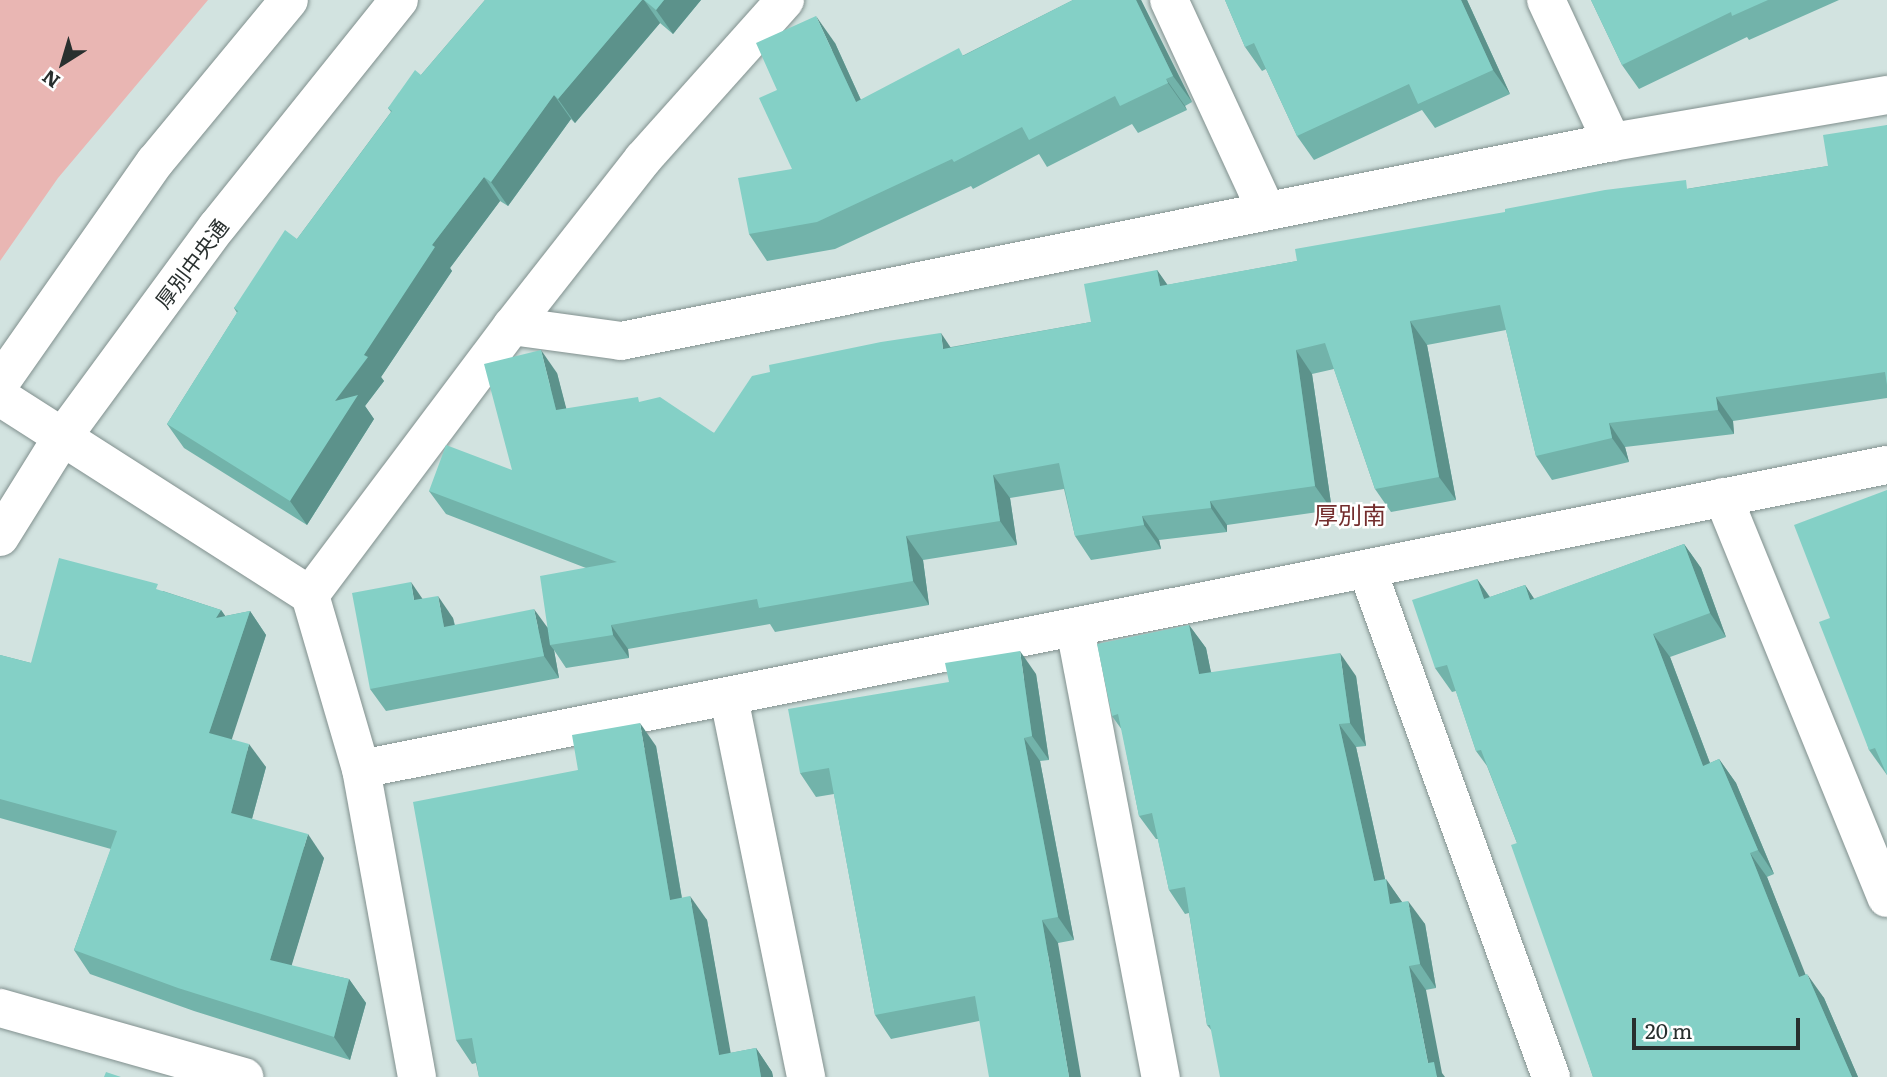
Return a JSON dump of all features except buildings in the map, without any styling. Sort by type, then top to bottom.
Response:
[{"type":"street","points":[[0,383],[155,162],[289,0]]},
{"type":"street","name":"厚別中央通","points":[[0,537],[61,439],[217,228],[399,0]]},
{"type":"street","points":[[310,596],[512,326],[643,159],[785,0]]},
{"type":"street","points":[[1169,0],[1266,210]]},
{"type":"street","points":[[1546,0],[1612,142]]},
{"type":"street","points":[[512,326],[621,341],[1612,142],[1887,95]]},
{"type":"street","points":[[0,397],[61,439],[310,596],[361,769],[416,1077]]},
{"type":"street","points":[[361,769],[729,698],[1887,465]]},
{"type":"street","points":[[1723,497],[1887,898]]},
{"type":"street","points":[[1367,569],[1551,1077]]},
{"type":"street","points":[[1075,628],[1161,1077]]},
{"type":"street","points":[[729,698],[806,1077]]},
{"type":"street","points":[[0,1008],[244,1077]]},
{"type":"shaded area","points":[[0,0],[208,0],[58,178],[0,261]]},
{"type":"district","name":"厚別南","points":[[1350,514]]}]
